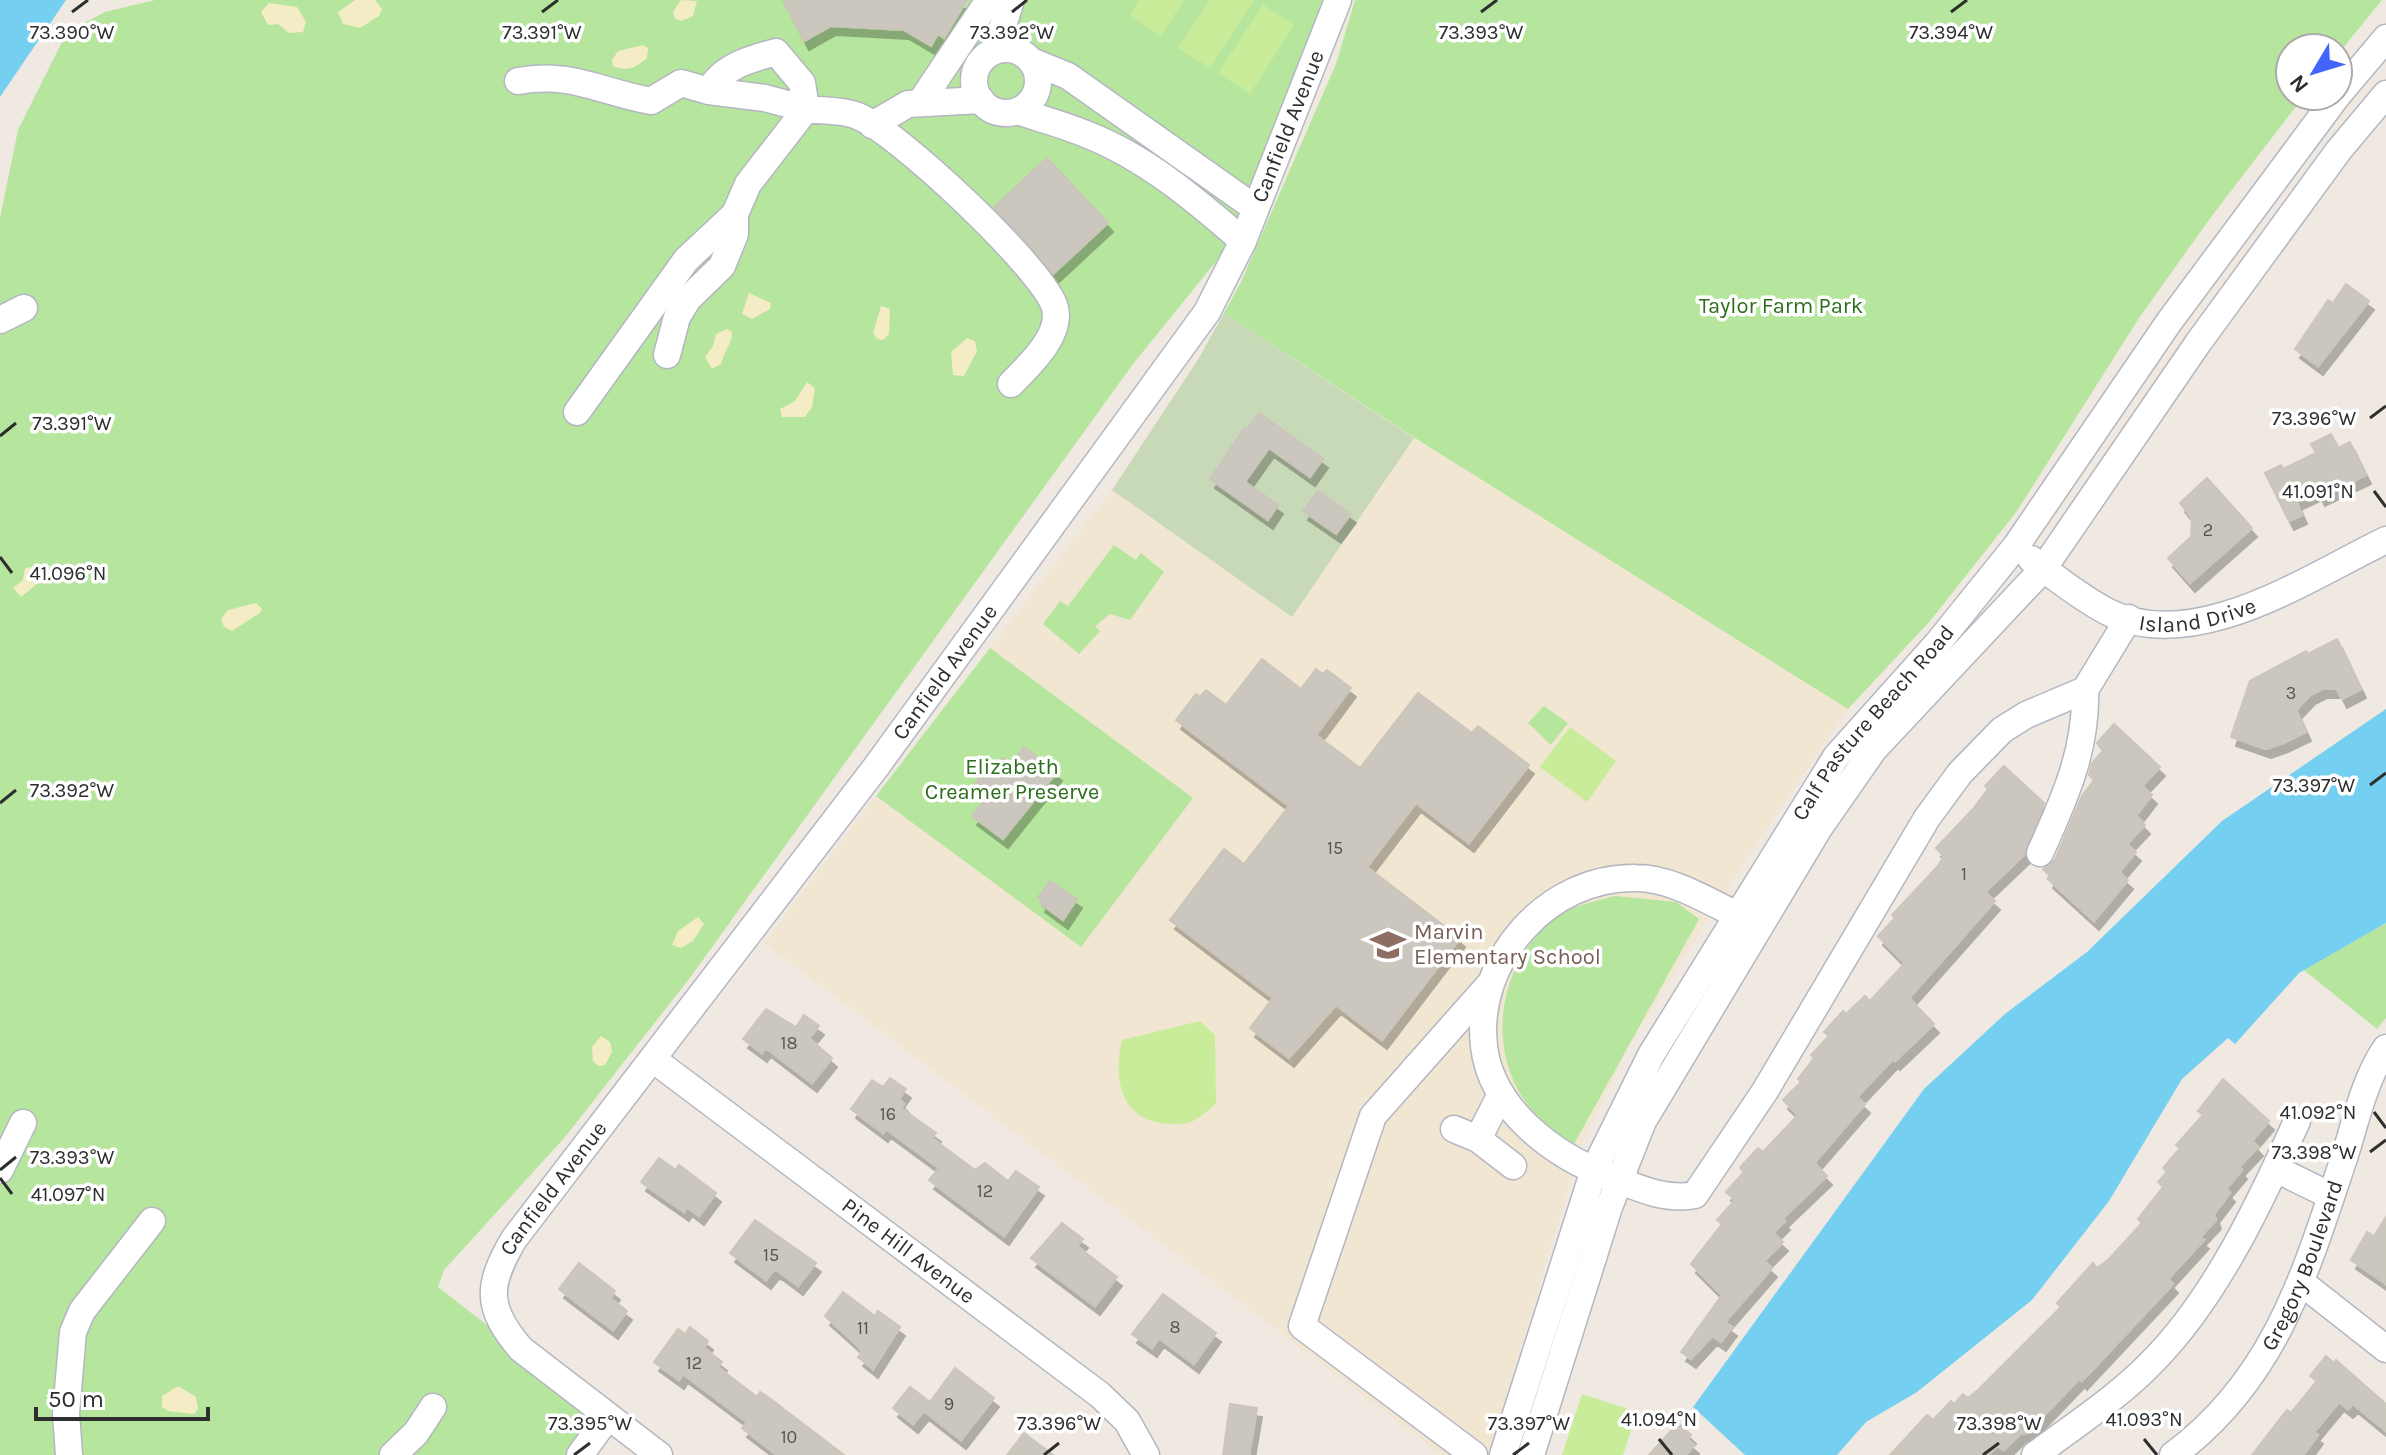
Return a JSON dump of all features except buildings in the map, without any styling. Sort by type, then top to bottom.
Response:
[{"type":"street","points":[[920,103],[989,0]]},
{"type":"street","points":[[1002,49],[1002,29],[1011,0]]},
{"type":"street","name":"Canfield Avenue","points":[[607,1418],[521,1349],[503,1328],[494,1307],[492,1289],[497,1267],[514,1239],[876,767],[1207,312],[1243,241],[1338,0]]},
{"type":"street","name":"Calf Pasture Beach Road","points":[[2354,77],[2386,38]]},
{"type":"street","points":[[1017,111],[1033,98],[1037,89],[1036,70],[1023,53],[1002,49],[992,52],[977,68],[976,90],[981,100],[997,111],[1017,111],[1090,135],[1170,183],[1243,241]]},
{"type":"street","points":[[577,412],[686,260],[735,214],[748,184],[806,109],[802,83],[776,52],[752,59],[717,76],[709,91]]},
{"type":"street","points":[[1031,61],[1068,76],[1255,208]]},
{"type":"street","points":[[518,81],[577,79],[615,94],[651,101],[681,83],[709,91],[765,98],[806,109],[856,115],[968,202],[1036,278],[1055,308],[1054,329],[1035,359],[1011,384]]},
{"type":"street","name":"Calf Pasture Beach Road","points":[[1531,1455],[1619,1180],[1643,1121],[1849,783],[1874,749],[1987,633],[2043,569],[2215,320],[2339,150],[2386,94]]},
{"type":"street","points":[[872,125],[908,104],[981,100]]},
{"type":"street","name":"Calf Pasture Beach Road","points":[[1503,1455],[1594,1170],[1629,1094],[1737,915],[1836,757],[1937,644],[2016,546],[2187,298],[2326,112]]},
{"type":"street","points":[[1170,183],[1187,161]]},
{"type":"street","points":[[667,355],[677,317],[688,299],[722,266],[735,234],[735,214]]},
{"type":"street","points":[[2187,298],[2215,320]]},
{"type":"street","points":[[0,320],[24,308]]},
{"type":"street","name":"Island Drive","points":[[2016,546],[2043,569],[2108,612],[2145,623],[2190,625],[2237,612],[2386,540]]},
{"type":"street","points":[[2040,853],[2063,803],[2086,727],[2085,690],[2129,618]]},
{"type":"street","points":[[1488,986],[1484,1047],[1501,1094],[1532,1130],[1556,1150],[1619,1180],[1677,1198],[1695,1195],[1765,1091],[1927,818],[1960,773],[2002,730],[2026,715],[2085,690]]},
{"type":"street","points":[[1474,1455],[1302,1326],[1373,1116],[1488,986],[1514,938],[1546,906],[1588,884],[1636,878],[1679,887],[1737,915]]},
{"type":"street","name":"Gregory Boulevard","points":[[2173,1455],[2233,1403],[2268,1353],[2302,1283],[2364,1097],[2386,1048]]},
{"type":"street","name":"Pine Hill Avenue","points":[[654,1060],[1100,1395],[1127,1421],[1146,1455]]},
{"type":"street","points":[[1501,1094],[1466,1134],[1513,1166]]},
{"type":"street","points":[[2035,1455],[2153,1362],[2192,1316],[2276,1169],[2297,1121]]},
{"type":"street","points":[[0,1170],[23,1123]]},
{"type":"street","points":[[2276,1169],[2331,1196]]},
{"type":"street","points":[[69,1455],[66,1413],[73,1332],[82,1311],[152,1221]]},
{"type":"street","points":[[2302,1283],[2386,1349]]},
{"type":"street","points":[[393,1455],[416,1433],[433,1407]]},
{"type":"street","points":[[580,1455],[607,1418],[659,1455]]},
{"type":"shaded area","name":"Marvin Elementary School","points":[[1414,438],[1848,709],[1729,885],[1631,1043],[1584,1138],[1488,1455],[1442,1455],[764,943],[876,796],[1081,947],[1192,798],[990,648],[1112,490],[1292,617]]},
{"type":"green space","points":[[155,0],[1331,0],[1235,238],[1133,364],[689,979],[565,1137],[444,1270],[438,1287],[599,1412],[569,1455],[0,1455],[0,218],[18,130],[67,32],[105,12]]},
{"type":"green space","points":[[1139,0],[1184,0],[1161,36],[1130,15]]},
{"type":"green space","points":[[1210,0],[1254,0],[1210,68],[1178,48]]},
{"type":"green space","name":"Taylor Farm Park","points":[[1355,0],[2382,0],[2354,34],[2274,32],[2274,112],[2292,112],[2139,318],[2017,511],[1930,621],[1848,709],[1415,438],[1224,313],[1241,282],[1336,64]]},
{"type":"green space","points":[[1263,5],[1294,25],[1250,94],[1218,73]]},
{"type":"green space","points":[[1224,313],[1414,438],[1292,617],[1112,490],[1199,358]]},
{"type":"green space","points":[[1114,545],[1136,560],[1141,553],[1164,572],[1130,620],[1110,614],[1095,626],[1100,631],[1079,654],[1043,624],[1060,601],[1068,606]]},
{"type":"green space","name":"Elizabeth Creamer Preserve","points":[[990,648],[1193,798],[1081,947],[876,796]]},
{"type":"green space","points":[[1544,706],[1568,723],[1551,745],[1528,723]]},
{"type":"green space","points":[[1570,727],[1616,761],[1587,802],[1540,767]]},
{"type":"green space","points":[[1615,896],[1676,902],[1699,919],[1574,1144],[1542,1120],[1517,1088],[1503,1042],[1506,995],[1525,952],[1539,933],[1570,909]]},
{"type":"green space","points":[[2386,923],[2386,1018],[2377,1029],[2304,970]]},
{"type":"green space","points":[[1200,1021],[1215,1035],[1216,1104],[1187,1123],[1146,1119],[1127,1103],[1122,1092],[1119,1067],[1122,1040]]},
{"type":"green space","points":[[1582,1394],[1637,1412],[1623,1455],[1562,1455]]},
{"type":"sand","points":[[355,0],[375,0],[382,9],[379,16],[360,28],[343,24],[338,12]]},
{"type":"sand","points":[[681,0],[697,1],[693,16],[681,21],[675,19],[673,12]]},
{"type":"sand","points":[[269,3],[297,7],[306,22],[303,32],[289,33],[278,24],[268,25],[261,12]]},
{"type":"sand","points":[[643,45],[648,48],[647,58],[639,64],[627,69],[613,66],[612,60],[618,51]]},
{"type":"sand","points":[[749,293],[771,303],[770,309],[752,319],[742,314]]},
{"type":"sand","points":[[881,306],[890,309],[889,334],[883,340],[877,339],[873,333]]},
{"type":"sand","points":[[727,329],[732,332],[731,340],[721,364],[712,369],[705,357],[713,346],[716,334]]},
{"type":"sand","points":[[967,338],[975,341],[977,351],[964,376],[953,375],[951,352]]},
{"type":"sand","points":[[807,382],[815,388],[812,407],[805,417],[782,417],[780,409],[795,401]]},
{"type":"sand","points":[[25,568],[36,569],[38,583],[21,597],[13,588],[23,580]]},
{"type":"sand","points":[[256,603],[262,609],[260,613],[232,631],[224,627],[221,619],[228,610]]},
{"type":"sand","points":[[698,917],[704,924],[693,941],[681,948],[672,945],[678,931]]},
{"type":"sand","points":[[601,1036],[610,1042],[612,1052],[605,1065],[598,1066],[593,1061],[592,1047]]},
{"type":"sand","points":[[178,1386],[196,1397],[198,1409],[194,1414],[168,1411],[162,1407],[162,1396]]},
{"type":"water","points":[[0,0],[66,0],[0,97]]},
{"type":"water","points":[[2386,709],[2386,923],[2299,973],[2235,1044],[2228,1038],[2182,1079],[2109,1201],[2032,1300],[1917,1392],[1866,1422],[1837,1455],[1745,1455],[1693,1407],[1924,1089],[2005,1014],[2087,952],[2222,821]]},
{"type":"place","name":"Marvin Elementary School","points":[[1388,945]]}]
